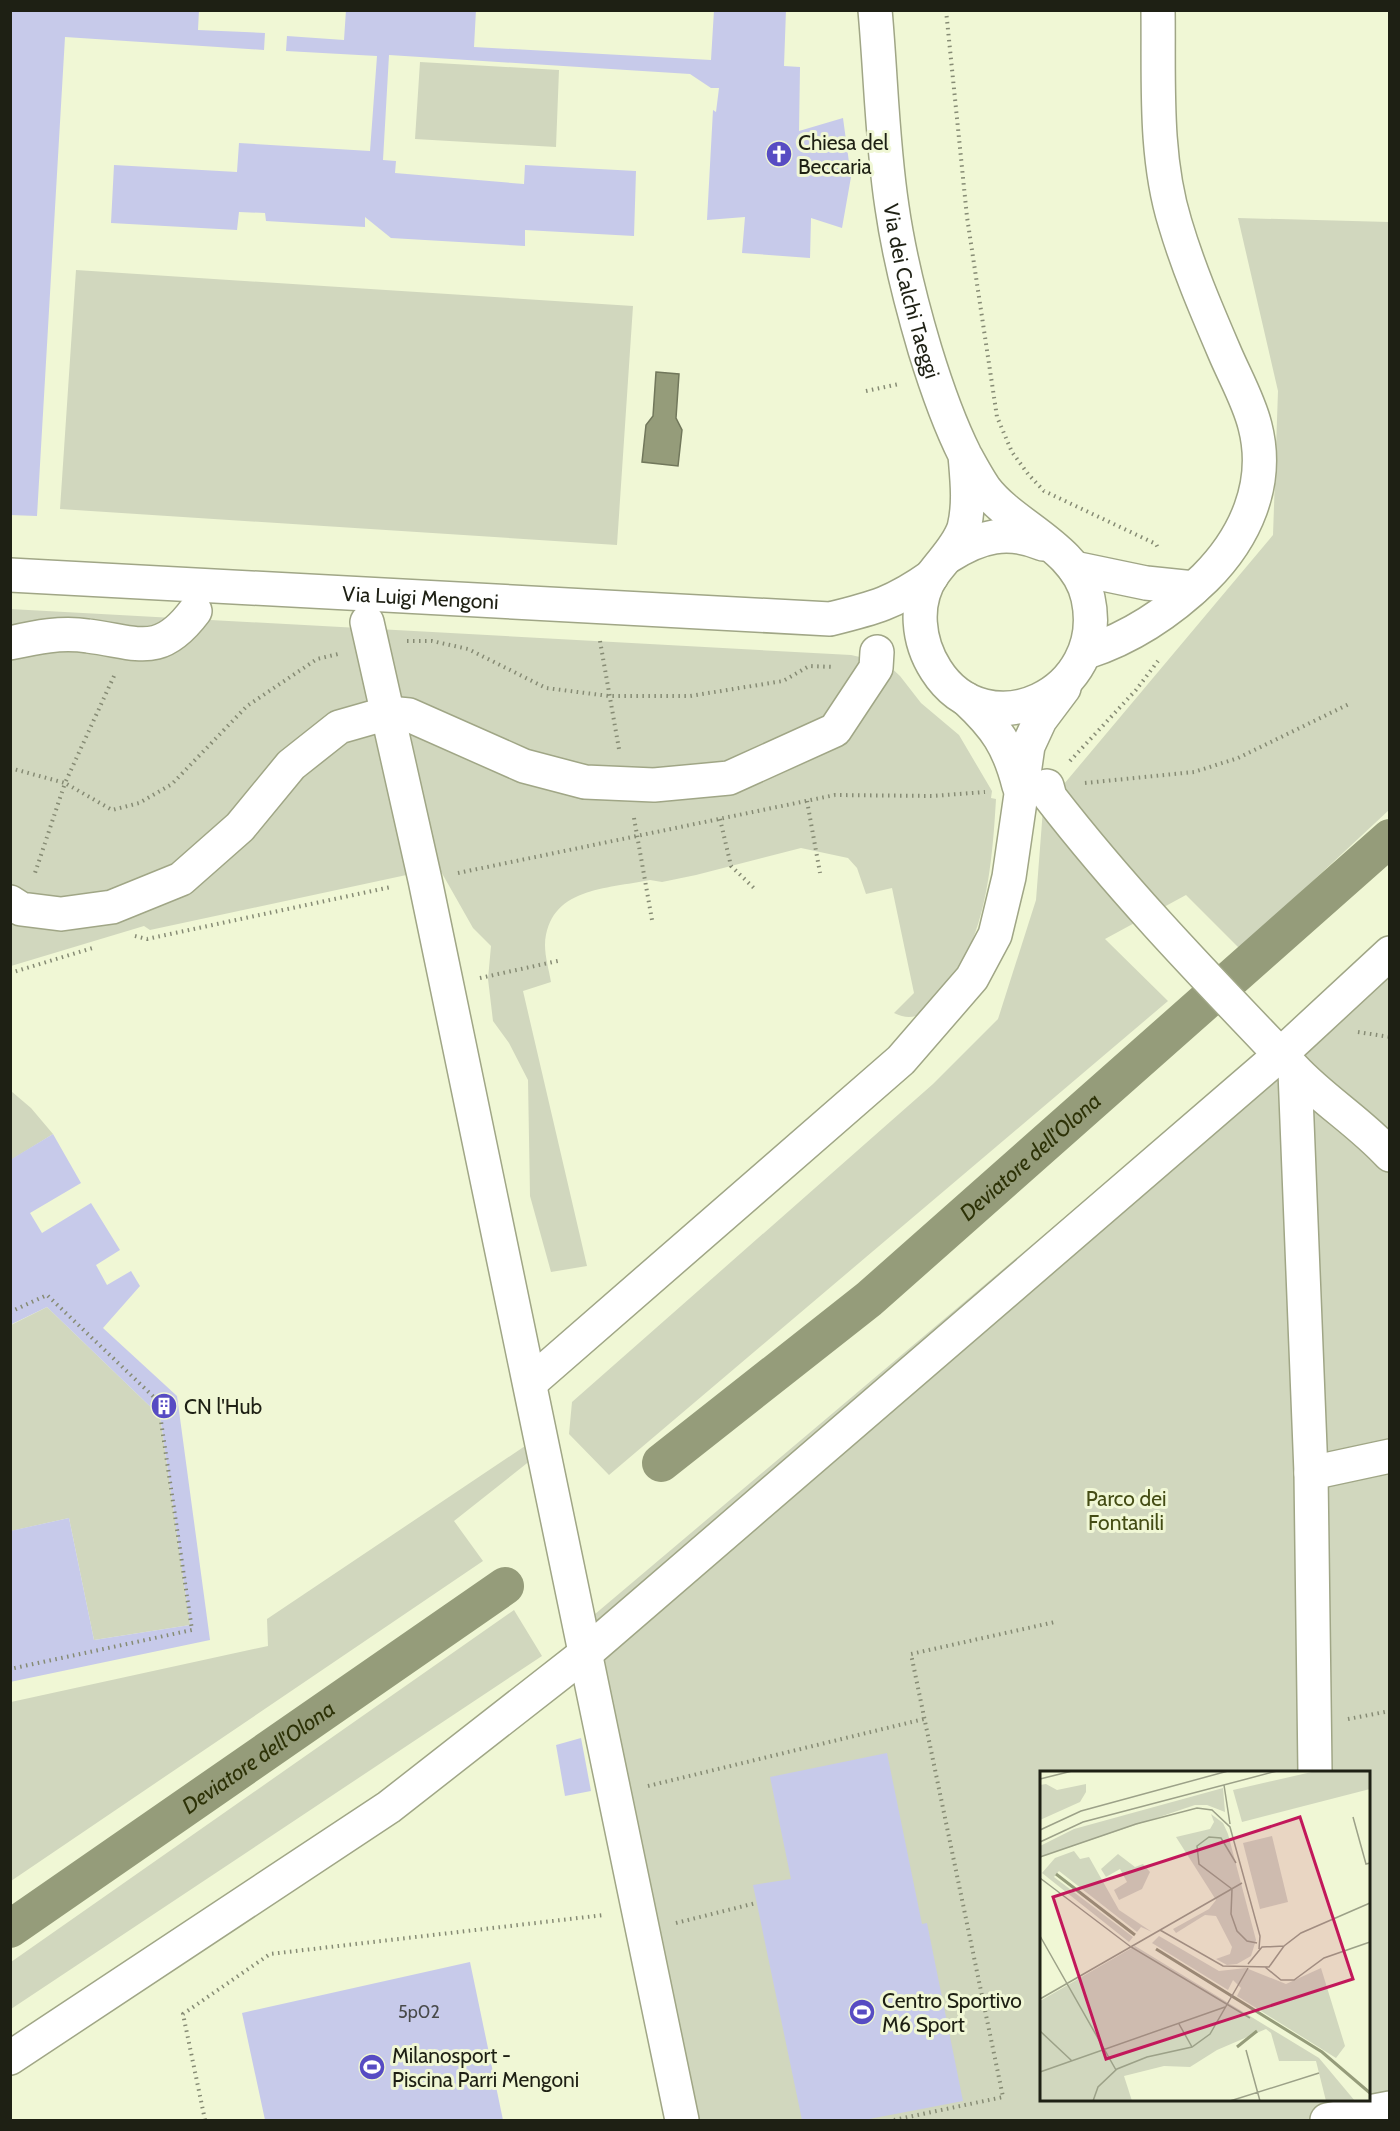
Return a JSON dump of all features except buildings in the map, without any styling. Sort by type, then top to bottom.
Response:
[{"type":"street","name":"Via dei Calchi Taeggi","points":[[875,10],[891,206],[907,288],[943,408],[965,455],[986,490],[1064,558],[1088,594],[1092,623],[1079,664],[1049,696],[1022,706],[993,707],[965,698],[942,680],[926,655],[920,627],[922,601],[940,566],[964,529],[968,496],[965,455]]},
{"type":"street","points":[[530,1383],[901,1060],[972,978],[995,935],[1009,877],[1028,746],[1040,720],[1079,664],[1170,610],[1223,560],[1244,530],[1257,491],[1260,459],[1255,426],[1197,290],[1174,221],[1163,166],[1158,10]]},
{"type":"street","points":[[940,566],[971,542],[997,535],[1026,537],[1064,558],[1146,583],[1194,588]]},
{"type":"street","name":"Via Luigi Mengoni","points":[[10,575],[830,619],[874,608],[902,597],[940,566]]},
{"type":"street","points":[[10,643],[46,634],[87,635],[128,644],[156,644],[182,629],[195,611]]},
{"type":"street","name":"Via Luigi Mengoni","points":[[830,619],[926,655]]},
{"type":"street","points":[[367,622],[425,880],[682,2121]]},
{"type":"street","points":[[16,905],[61,914],[111,907],[181,879],[240,826],[291,765],[339,727],[388,713],[409,715],[524,766],[585,782],[654,785],[729,778],[835,730],[876,668],[876,652]]},
{"type":"street","points":[[965,698],[992,723],[1011,756],[1020,789]]},
{"type":"street","points":[[1020,789],[1050,797],[1137,903],[1251,1027],[1389,1155]]},
{"type":"street","points":[[10,2058],[94,2005],[388,1807],[586,1653],[1288,1063],[1389,953]]},
{"type":"street","points":[[1288,1063],[1311,1473],[1315,1771]]},
{"type":"street","points":[[1311,1473],[1389,1456]]},
{"type":"street","points":[[1320,2101],[1320,2121]]},
{"type":"street","points":[[1327,2121],[1389,2108]]},
{"type":"path","points":[[946,10],[967,217],[997,417],[1012,452],[1044,491],[1156,544],[1161,555]]},
{"type":"path","points":[[866,391],[911,382]]},
{"type":"path","points":[[16,905],[65,783],[128,644]]},
{"type":"path","points":[[1020,789],[1136,690],[1165,652]]},
{"type":"path","points":[[123,939],[134,936],[147,939],[835,795],[932,796],[1194,772],[1238,758],[1349,704]]},
{"type":"path","points":[[10,768],[65,783]]},
{"type":"path","points":[[807,801],[820,873]]},
{"type":"path","points":[[720,819],[731,866],[756,890]]},
{"type":"path","points":[[10,973],[100,946]]},
{"type":"path","points":[[447,985],[562,960]]},
{"type":"path","points":[[10,1312],[47,1295],[158,1401],[192,1630],[10,1669]]},
{"type":"path","points":[[894,2121],[1003,2097],[911,1654],[1056,1622]]},
{"type":"path","points":[[615,1794],[924,1719]]},
{"type":"path","points":[[205,2121],[183,2014],[270,1954],[614,1914],[641,1918],[756,1903]]},
{"type":"green space","points":[[420,62],[559,70],[556,147],[415,139]]},
{"type":"green space","points":[[1238,218],[1389,222],[1389,810],[1240,949],[1186,895],[1105,939],[1168,1001],[609,1475],[569,1434],[572,1402],[933,1084],[998,1019],[1036,900],[1043,809],[1273,535],[1278,391]]},
{"type":"green space","points":[[76,270],[633,306],[617,545],[60,509]]},
{"type":"green space","points":[[10,609],[851,655],[886,663],[900,676],[921,703],[959,735],[992,791],[991,798],[996,799],[988,878],[976,930],[953,978],[937,999],[918,1015],[907,1017],[894,1013],[914,993],[892,888],[866,894],[857,868],[848,858],[801,848],[662,882],[650,880],[599,889],[568,901],[557,912],[549,926],[545,945],[551,982],[523,991],[587,1266],[551,1272],[530,1196],[528,1080],[509,1043],[493,1021],[488,979],[491,946],[473,928],[439,868],[150,930],[144,926],[11,966]]},
{"type":"green space","name":"Parco dei Fontanili","points":[[1389,943],[1389,2120],[697,2120],[588,1620]]},
{"type":"green space","points":[[11,1091],[31,1108],[53,1134],[11,1160]]},
{"type":"green space","points":[[47,1307],[160,1416],[190,1625],[94,1640],[69,1518],[11,1531],[11,1325]]},
{"type":"green space","points":[[525,1446],[531,1460],[454,1521],[483,1561],[11,1881],[11,1702],[268,1646],[267,1619]]},
{"type":"green space","points":[[514,1610],[542,1656],[11,2009],[11,1962]]},
{"type":"shaded area","points":[[656,372],[679,374],[676,418],[682,430],[678,466],[642,462],[646,425],[653,416]]},
{"type":"waterway","name":"Deviatore dell'Olona","points":[[661,1463],[869,1299],[1390,838]]},
{"type":"waterway","name":"Deviatore dell'Olona","points":[[10,1929],[505,1586]]},
{"type":"place","name":"Chiesa del Beccaria","points":[[779,154]]},
{"type":"place","name":"CN l'Hub","points":[[164,1406]]},
{"type":"place","name":"Centro Sportivo M6 Sport","points":[[862,2012]]},
{"type":"place","name":"Milanosport - Piscina Parri Mengoni","points":[[372,2067]]}]
